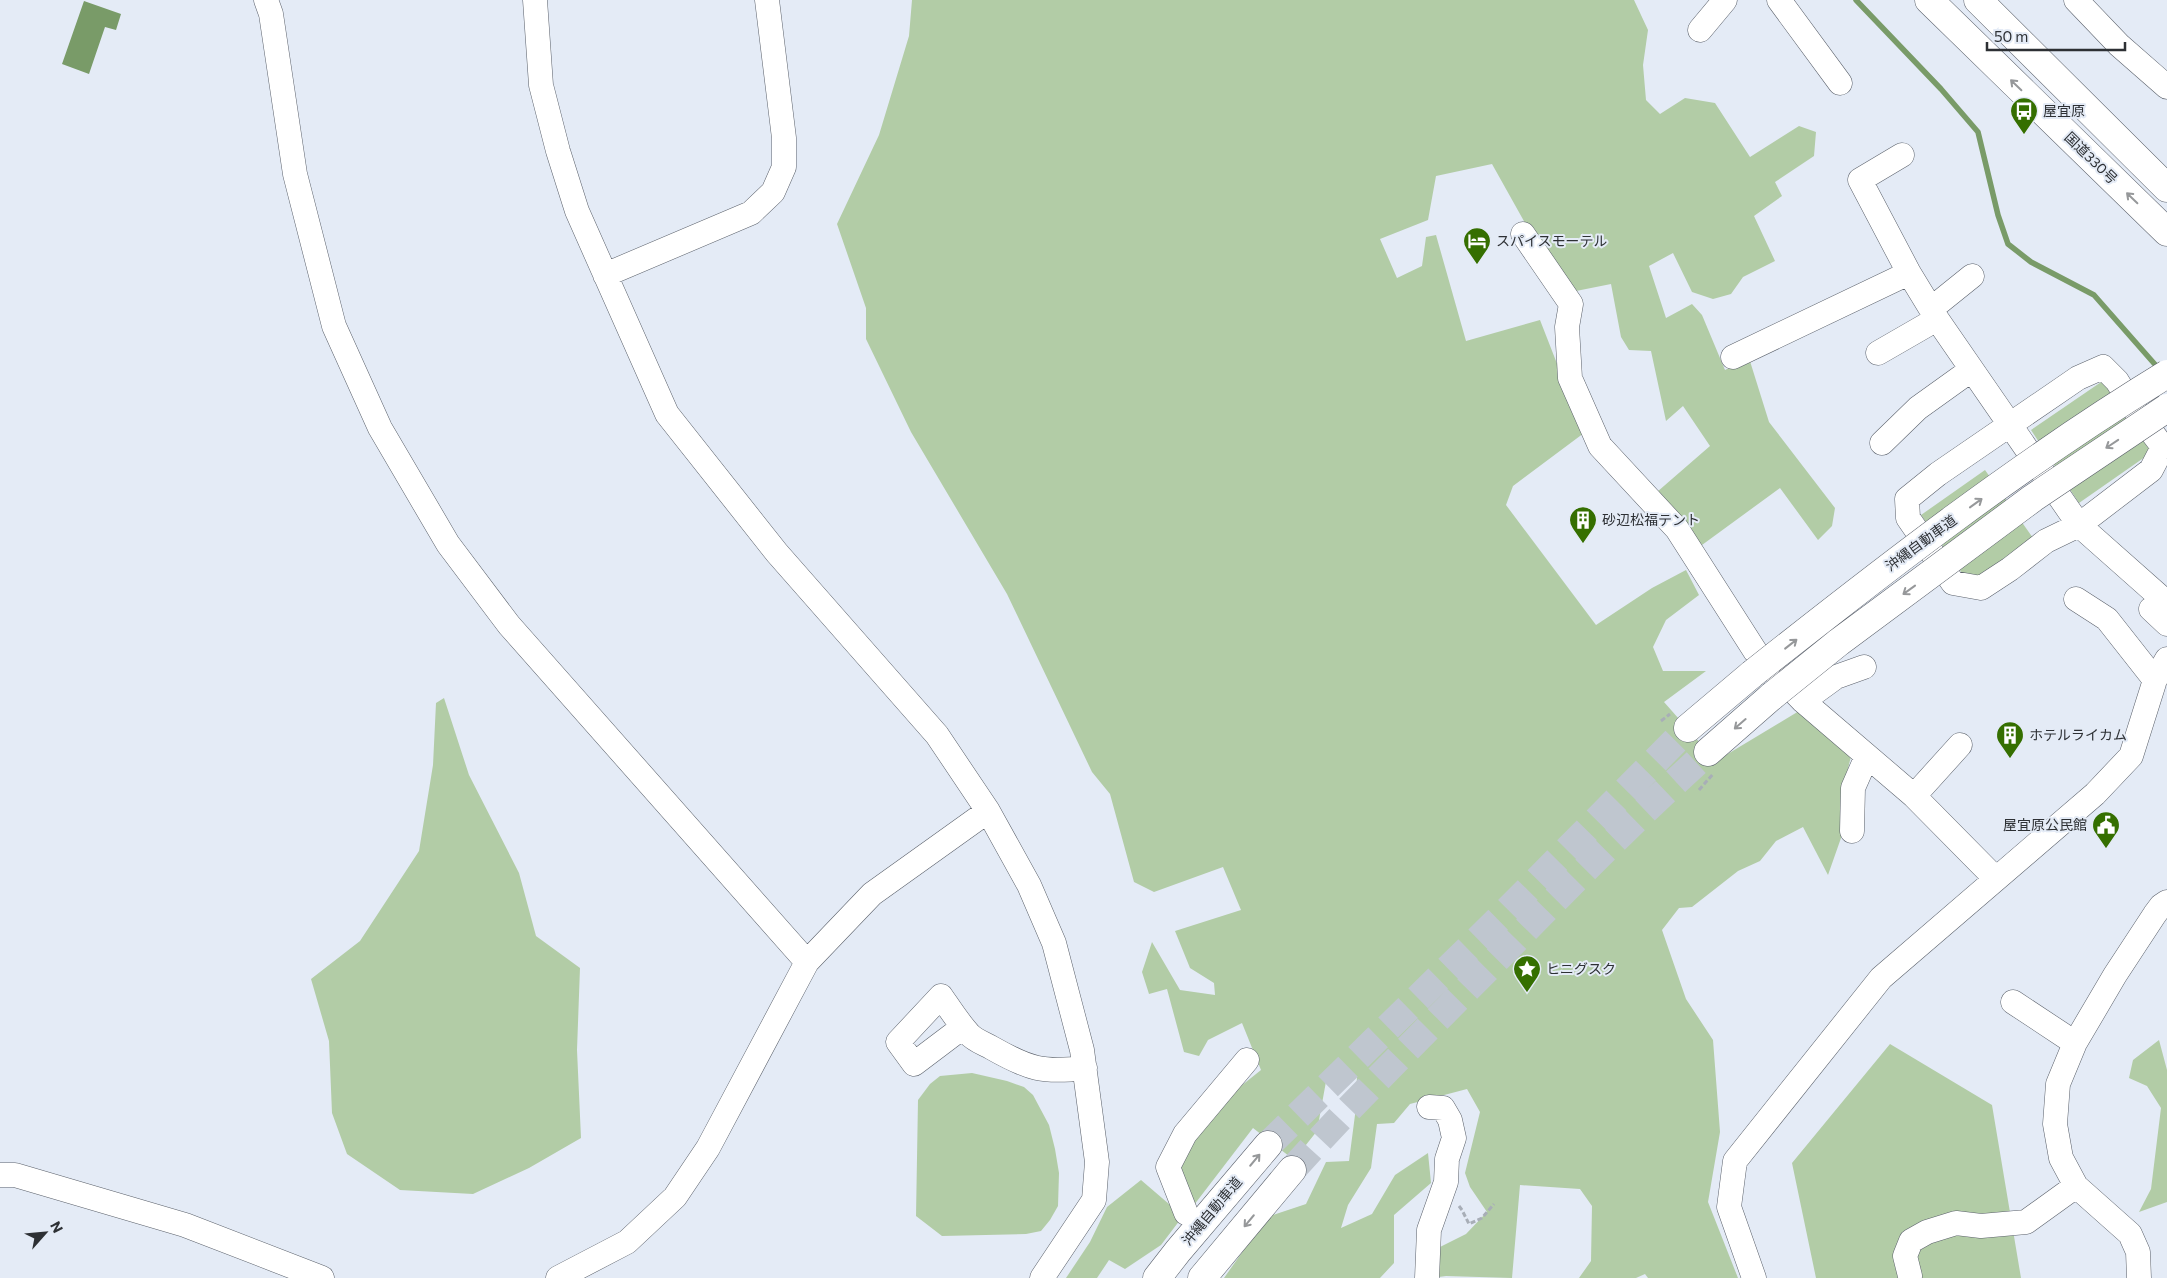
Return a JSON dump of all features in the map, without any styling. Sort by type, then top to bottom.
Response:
[{"type":"highway","name":"国道330号","points":[[1929,0],[2167,232]]},
{"type":"highway","points":[[1978,0],[2167,188]]},
{"type":"highway","name":"沖縄自動車道","points":[[1688,728],[1752,674],[1870,580],[2020,470],[2167,374]]},
{"type":"highway","points":[[1708,752],[1772,696],[1839,642],[2025,504],[2167,408]]},
{"type":"highway","name":"沖縄自動車道","points":[[1158,1278],[1178,1251],[1268,1145]]},
{"type":"highway","points":[[1202,1278],[1292,1170]]},
{"type":"street","points":[[266,0],[271,14],[295,174],[334,326],[380,428],[448,544],[509,624],[807,962]]},
{"type":"street","points":[[535,0],[541,85],[558,152],[577,212],[667,414],[777,553],[937,735],[988,811],[1029,885],[1054,943],[1082,1050],[1096,1162],[1094,1200],[1042,1278]]},
{"type":"street","points":[[605,275],[751,213],[773,192],[784,167],[784,138],[767,0]]},
{"type":"street","points":[[1700,30],[1724,0]]},
{"type":"street","points":[[1779,0],[1840,83]]},
{"type":"street","points":[[2076,0],[2119,45],[2167,87]]},
{"type":"street","points":[[1902,155],[1860,180],[1909,273],[1971,370],[2079,525],[2162,612]]},
{"type":"street","points":[[1523,234],[1572,304],[1567,327],[1570,378],[1600,446],[1677,529],[1755,651],[1803,701],[1914,796],[1996,879]]},
{"type":"street","points":[[1733,357],[1909,273]]},
{"type":"street","points":[[1878,352],[1934,314],[1972,276]]},
{"type":"street","points":[[2103,367],[2117,381],[2135,410],[2165,446],[2151,470],[2079,525],[2046,541],[2010,569],[1981,588],[1953,583],[1908,518],[1907,498],[2009,425],[2078,378],[2103,367]]},
{"type":"street","points":[[1882,442],[1918,408],[1971,370]]},
{"type":"street","points":[[2076,599],[2107,619],[2155,680]]},
{"type":"street","points":[[1754,1278],[1729,1207],[1735,1161],[1881,978],[2094,794],[2131,756],[2155,680],[2167,659]]},
{"type":"street","points":[[1803,701],[1836,676],[1864,667]]},
{"type":"street","points":[[1914,796],[1960,744]]},
{"type":"street","points":[[1852,830],[1853,788],[1867,756]]},
{"type":"street","points":[[558,1278],[627,1242],[674,1197],[708,1148],[807,962],[872,894],[988,811]]},
{"type":"street","points":[[2139,1278],[2138,1252],[2130,1234],[2076,1186],[2062,1158],[2055,1124],[2058,1084],[2075,1043],[2115,975],[2155,914],[2167,902]]},
{"type":"street","points":[[2012,1002],[2075,1043]]},
{"type":"street","points":[[963,1027],[970,1036],[1012,1060],[1055,1072],[1085,1068]]},
{"type":"street","points":[[1186,1213],[1168,1167],[1185,1134],[1247,1060]]},
{"type":"street","points":[[1427,1278],[1429,1230],[1446,1182],[1447,1158],[1454,1138],[1450,1120],[1443,1108],[1429,1107]]},
{"type":"street","points":[[0,1175],[15,1175],[185,1225],[322,1278]]},
{"type":"street","points":[[1910,1276],[1905,1256],[1911,1241],[1927,1232],[1956,1224],[1982,1226],[2026,1222],[2076,1186]]},
{"type":"path","points":[[1469,1224],[1482,1218],[1494,1204]]},
{"type":"shaded area","points":[[912,0],[1634,0],[1648,30],[1643,65],[1646,100],[1660,114],[1685,98],[1715,103],[1750,157],[1799,126],[1816,132],[1814,156],[1775,182],[1782,196],[1754,216],[1775,261],[1743,277],[1731,294],[1713,299],[1692,292],[1673,253],[1649,266],[1666,318],[1692,304],[1702,315],[1725,370],[1749,358],[1769,422],[1835,508],[1832,526],[1818,540],[1780,488],[1702,545],[1657,492],[1710,446],[1683,406],[1666,421],[1651,351],[1629,350],[1621,337],[1611,284],[1576,291],[1534,239],[1492,164],[1436,176],[1428,220],[1380,239],[1397,278],[1422,266],[1426,237],[1436,235],[1466,341],[1540,320],[1584,433],[1513,486],[1506,505],[1596,625],[1652,588],[1686,570],[1699,595],[1666,620],[1653,647],[1663,671],[1706,671],[1664,702],[1716,761],[1799,711],[1852,752],[1841,798],[1841,838],[1828,875],[1803,827],[1776,841],[1760,861],[1738,871],[1692,907],[1679,908],[1662,930],[1686,999],[1713,1040],[1720,1132],[1708,1202],[1738,1278],[1648,1278],[1645,1274],[1636,1278],[1579,1278],[1591,1261],[1592,1206],[1580,1189],[1520,1185],[1512,1278],[1446,1276],[1431,1278],[1432,1251],[1466,1234],[1487,1212],[1470,1187],[1465,1173],[1480,1112],[1467,1089],[1410,1104],[1394,1123],[1377,1124],[1371,1168],[1348,1205],[1341,1228],[1372,1214],[1395,1175],[1428,1153],[1431,1183],[1394,1215],[1394,1263],[1380,1278],[1224,1278],[1267,1217],[1306,1204],[1326,1162],[1349,1161],[1355,1115],[1357,1077],[1327,1076],[1317,1131],[1294,1160],[1253,1128],[1194,1205],[1174,1165],[1231,1094],[1261,1070],[1242,1023],[1208,1040],[1199,1056],[1184,1052],[1167,989],[1149,994],[1142,972],[1152,942],[1180,990],[1215,995],[1214,983],[1190,968],[1175,931],[1241,910],[1223,867],[1154,892],[1134,882],[1110,794],[1092,772],[1007,594],[911,432],[866,339],[866,308],[837,224],[879,135],[909,36]]},
{"type":"shaded area","points":[[84,1],[121,14],[116,30],[105,27],[89,74],[62,64]]},
{"type":"shaded area","points":[[2107,378],[2155,450],[2079,503],[2031,430]]},
{"type":"shaded area","points":[[1985,470],[2033,538],[1969,583],[1921,515]]},
{"type":"shaded area","points":[[444,698],[469,775],[519,873],[536,936],[580,968],[577,1050],[581,1138],[529,1168],[473,1194],[400,1190],[347,1154],[332,1113],[329,1041],[311,979],[360,941],[419,851],[433,765],[436,703]]},
{"type":"shaded area","points":[[2159,1040],[2167,1070],[2167,1202],[2139,1212],[2151,1189],[2161,1108],[2147,1086],[2129,1078],[2133,1060]]},
{"type":"shaded area","points":[[1890,1044],[1992,1105],[2021,1278],[1816,1278],[1792,1163]]},
{"type":"shaded area","points":[[972,1073],[1024,1087],[1033,1095],[1049,1125],[1059,1173],[1058,1206],[1041,1231],[1026,1234],[942,1236],[916,1216],[918,1100],[930,1084],[940,1076]]},
{"type":"shaded area","points":[[1141,1180],[1183,1216],[1161,1245],[1125,1269],[1109,1260],[1097,1278],[1066,1278],[1090,1242],[1107,1207]]},
{"type":"waterway","points":[[1856,0],[1941,89],[1978,132],[1998,215],[2008,244],[2031,262],[2094,295],[2159,369]]},
{"type":"tunnel","points":[[1268,1145],[1499,919],[1688,728]]},
{"type":"tunnel","points":[[1292,1170],[1315,1144],[1568,886],[1708,752]]},
{"type":"place","name":"屋宜原","points":[[2024,135]]},
{"type":"place","name":"スパイスモーテル","points":[[1477,265]]},
{"type":"place","name":"砂辺松福テント","points":[[1583,544]]},
{"type":"place","name":"ホテルライカム","points":[[2010,759]]},
{"type":"place","name":"屋宜原公民館","points":[[2106,849]]},
{"type":"place","name":"ヒニグスク","points":[[1527,993]]}]
